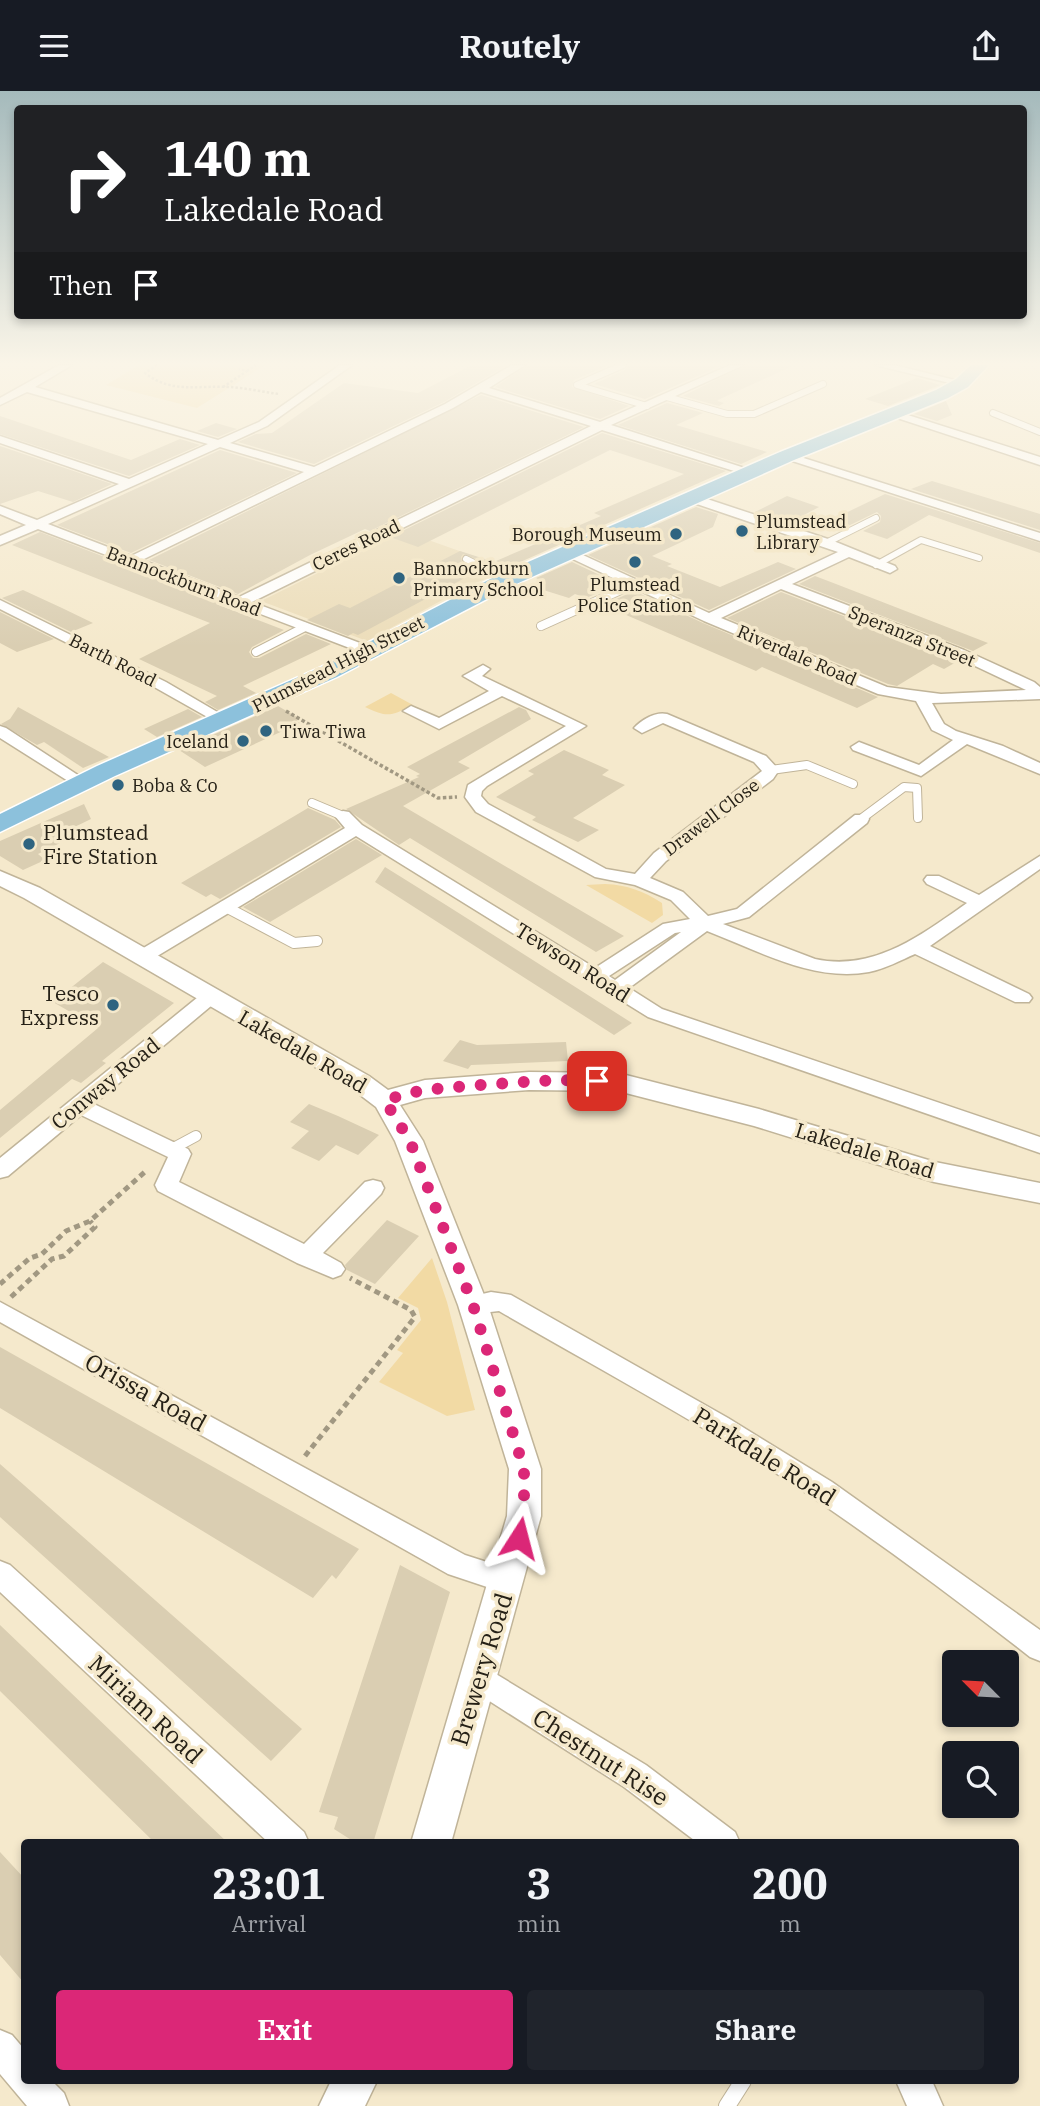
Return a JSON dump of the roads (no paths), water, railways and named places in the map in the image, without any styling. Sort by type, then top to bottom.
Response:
[{"type":"main road","name":"Plumstead High Street","points":[[0,824],[82,783],[267,701],[506,580],[780,459]]},
{"type":"street","points":[[59,459],[132,484]]},
{"type":"street","points":[[0,541],[187,459]]},
{"type":"street","points":[[273,459],[315,471]]},
{"type":"street","points":[[132,560],[339,459]]},
{"type":"street","name":"Ceres Road","points":[[240,602],[532,459]]},
{"type":"street","points":[[708,459],[751,472]]},
{"type":"street","points":[[796,459],[1040,537]]},
{"type":"street","points":[[692,498],[826,543],[890,569]]},
{"type":"street","name":"Bannockburn Road","points":[[0,510],[368,651]]},
{"type":"street","points":[[709,618],[849,552]]},
{"type":"street","name":"Riverdale Road","points":[[566,554],[883,691],[923,697],[1040,694]]},
{"type":"street","name":"Speranza Street","points":[[780,584],[959,653],[1029,685],[1040,694]]},
{"type":"street","name":"Barth Road","points":[[0,604],[161,685],[223,720]]},
{"type":"street","points":[[483,669],[470,676],[578,726],[474,789],[473,797],[482,809],[601,873],[640,880],[677,896],[704,923],[810,964],[829,968],[868,966],[916,947],[980,902],[1037,868]]},
{"type":"street","points":[[411,711],[432,728],[500,691]]},
{"type":"street","points":[[923,697],[931,719],[938,727],[964,739],[997,749],[1040,769]]},
{"type":"street","name":"Drawell Close","points":[[640,880],[650,862],[683,840],[771,770],[760,759],[662,717],[642,728]]},
{"type":"street","points":[[0,731],[82,783]]},
{"type":"street","points":[[859,747],[921,771],[964,739]]},
{"type":"street","points":[[596,976],[670,928],[743,913],[861,819]]},
{"type":"street","points":[[142,957],[349,822]]},
{"type":"street","name":"Tewson Road","points":[[349,822],[655,1013],[1040,1145]]},
{"type":"street","name":"Lakedale Road","points":[[0,878],[32,893],[360,1082],[385,1101],[404,1093],[425,1089],[529,1081],[618,1082],[759,1118],[934,1172],[1040,1193]]},
{"type":"street","points":[[933,880],[980,902]]},
{"type":"street","points":[[616,988],[704,923]]},
{"type":"street","points":[[916,947],[1021,997]]},
{"type":"street","name":"Conway Road","points":[[0,1170],[210,997]]},
{"type":"street","name":"Brewery Road","points":[[385,1101],[410,1141],[473,1305],[524,1469],[524,1516],[508,1581],[476,1676],[431,1839]]},
{"type":"street","points":[[78,1105],[180,1154],[175,1171],[166,1185],[333,1269]]},
{"type":"street","points":[[305,1257],[373,1188]]},
{"type":"street","name":"Parkdale Road","points":[[473,1305],[491,1301],[503,1303],[719,1426],[823,1490],[968,1592],[1040,1647]]},
{"type":"street","name":"Orissa Road","points":[[4,1305],[291,1473],[458,1565],[508,1581]]},
{"type":"street","name":"Miriam Road","points":[[0,1574],[289,1839]]},
{"type":"street","name":"Chestnut Rise","points":[[476,1676],[635,1776],[719,1839]]},
{"type":"street","points":[[0,2047],[21,2072]]},
{"type":"street","points":[[32,2084],[51,2106]]},
{"type":"street","points":[[341,2106],[353,2084]]},
{"type":"street","points":[[915,2084],[925,2106]]},
{"type":"lane","points":[[826,543],[876,518]]},
{"type":"lane","points":[[876,565],[921,540],[979,558]]},
{"type":"lane","points":[[466,559],[506,580]]},
{"type":"lane","points":[[541,626],[634,584]]},
{"type":"lane","points":[[256,652],[305,627]]},
{"type":"lane","points":[[771,770],[807,765],[853,784]]},
{"type":"lane","points":[[861,819],[904,787],[910,786],[917,788],[918,818]]},
{"type":"lane","points":[[312,803],[349,822]]},
{"type":"lane","points":[[224,906],[294,943],[317,941]]},
{"type":"lane","points":[[170,1150],[196,1136]]},
{"type":"lane","points":[[727,2106],[741,2084]]},
{"type":"place","name":"Plumstead Library","points":[[742,531]]},
{"type":"place","name":"Borough Museum","points":[[676,534]]},
{"type":"place","name":"Plumstead Police Station","points":[[635,562]]},
{"type":"place","name":"Bannockburn Primary School","points":[[399,578]]},
{"type":"place","name":"Tiwa Tiwa","points":[[266,731]]},
{"type":"place","name":"Iceland","points":[[243,741]]},
{"type":"place","name":"Boba & Co","points":[[118,785]]},
{"type":"place","name":"Plumstead Fire Station","points":[[29,844]]},
{"type":"place","name":"Tesco Express","points":[[113,1005]]}]
